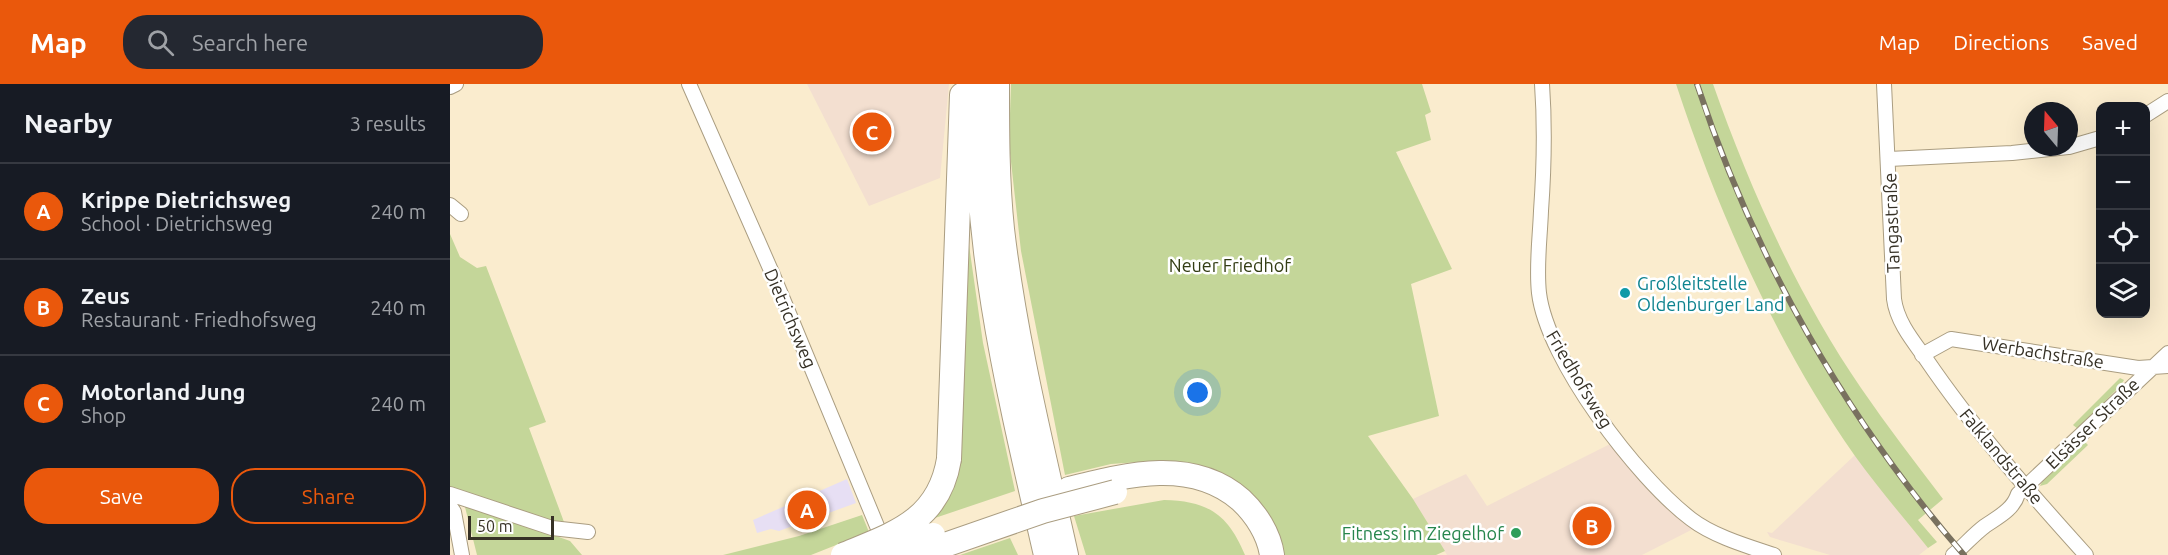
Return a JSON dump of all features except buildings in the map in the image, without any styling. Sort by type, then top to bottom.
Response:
[{"type":"highway","points":[[843,555],[900,532],[916,520],[932,504],[949,459],[963,84]]},
{"type":"highway","points":[[978,84],[977,167],[990,296],[1046,555]]},
{"type":"highway","points":[[997,84],[998,175],[1010,289],[1025,373],[1066,555]]},
{"type":"highway","points":[[916,555],[1114,485],[1157,473],[1181,473],[1217,483],[1232,492],[1258,520],[1272,555]]},
{"type":"highway","points":[[870,555],[1069,489],[1114,485],[1158,486],[1203,491],[1219,498],[1242,519],[1250,531],[1259,555]]},
{"type":"highway","points":[[1058,520],[1073,543],[1076,555]]},
{"type":"street","points":[[450,87],[456,84]]},
{"type":"street","name":"Dietrichsweg","points":[[689,84],[842,437],[888,555]]},
{"type":"street","name":"Friedhofsweg","points":[[1542,84],[1542,195],[1538,281],[1542,309],[1554,340],[1598,412],[1656,488],[1701,525],[1774,555]]},
{"type":"street","name":"Tangastraße","points":[[1884,84],[1895,308],[1901,323],[1923,355]]},
{"type":"street","points":[[2150,112],[2168,101]]},
{"type":"street","points":[[2078,144],[2096,139]]},
{"type":"street","points":[[1888,159],[2024,152]]},
{"type":"street","name":"Werbachstraße","points":[[1923,355],[1951,339],[2138,368],[2168,366]]},
{"type":"street","name":"Elsässer Straße","points":[[1953,555],[1986,526],[1991,513],[2009,496],[2022,490],[2168,353]]},
{"type":"street","name":"Falklandstraße","points":[[1923,355],[2022,490],[2085,555]]},
{"type":"street","points":[[450,494],[552,528],[588,532]]},
{"type":"street","points":[[450,506],[454,512],[462,555]]},
{"type":"shaded area","points":[[807,84],[949,84],[940,178],[869,206]]},
{"type":"shaded area","points":[[1618,440],[1701,525],[1642,555],[1447,555],[1413,499],[1466,474],[1487,506]]},
{"type":"shaded area","points":[[1855,455],[1928,548],[1919,555],[1830,555],[1770,537],[1767,532],[1772,533]]},
{"type":"shaded area","points":[[847,479],[856,503],[779,531],[771,529],[757,533],[753,520]]},
{"type":"green space","name":"Neuer Friedhof","points":[[1011,84],[1422,84],[1431,112],[1425,115],[1431,140],[1396,152],[1452,269],[1411,284],[1439,416],[1368,436],[1413,499],[1445,551],[1436,555],[1282,555],[1209,469],[1177,461],[1139,462],[1111,464],[1065,475],[1021,251],[1009,144]]},
{"type":"green space","points":[[1676,84],[1713,84],[1759,202],[1816,316],[1861,388],[1943,499],[1918,520],[1937,542],[1928,548],[1855,456],[1826,413],[1775,323],[1711,181]]},
{"type":"green space","points":[[965,217],[983,343],[1015,491],[929,520],[946,503],[953,489],[963,403],[961,373]]},
{"type":"green space","points":[[450,234],[460,257],[477,268],[486,266],[546,422],[529,428],[564,522],[536,519],[450,489]]},
{"type":"green space","points":[[2120,378],[2124,380],[2121,385],[2078,429],[2073,425]]},
{"type":"green space","points":[[2084,441],[2088,445],[2047,484],[2040,486],[2043,480]]},
{"type":"green space","points":[[1164,500],[1193,503],[1215,512],[1231,529],[1245,555],[1086,555],[1074,516]]},
{"type":"green space","points":[[464,503],[570,541],[582,555],[477,555]]},
{"type":"green space","points":[[862,515],[869,532],[811,555],[723,555],[799,536]]},
{"type":"green space","points":[[1010,538],[1018,555],[960,555]]},
{"type":"railway","points":[[1697,84],[1746,211],[1807,333],[1880,448],[1964,555]]},
{"type":"place","name":"Motorland Jung","points":[[872,132]]},
{"type":"place","name":"Großleitstelle Oldenburger Land","points":[[1625,293]]},
{"type":"place","name":"Krippe Dietrichsweg","points":[[807,510]]},
{"type":"place","name":"Zeus","points":[[1592,526]]},
{"type":"place","name":"Fitness im Ziegelhof","points":[[1516,533]]}]
